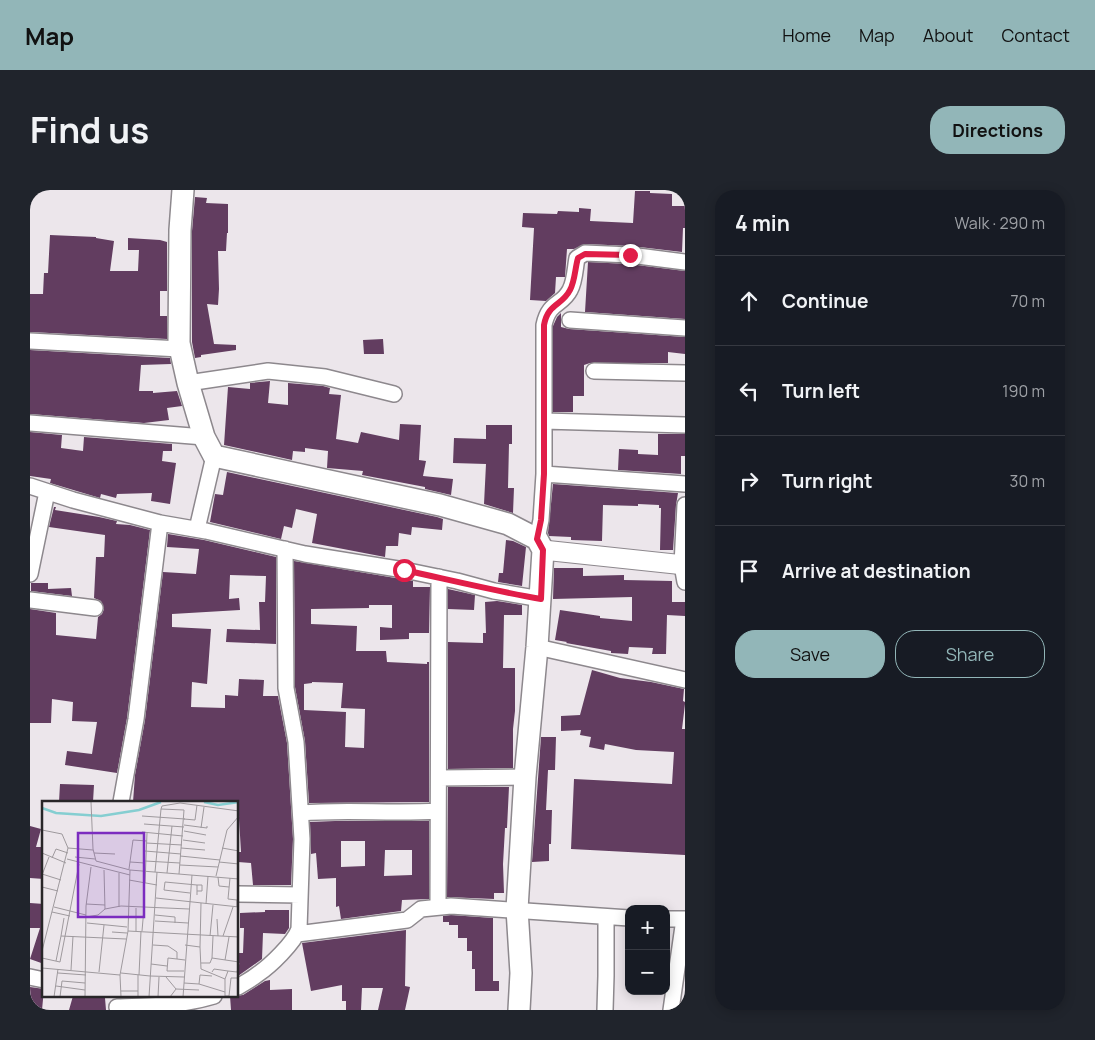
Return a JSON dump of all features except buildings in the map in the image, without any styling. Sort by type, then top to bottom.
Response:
[{"type":"main road","points":[[183,190],[180,230],[180,349],[204,437],[214,456],[440,505],[508,524],[540,544],[541,599],[525,777],[517,909],[521,973],[519,1010]]},
{"type":"street","points":[[685,262],[630,255],[585,254],[578,258],[570,289],[550,309],[546,316],[544,325],[544,474],[540,544],[684,571],[685,505]]},
{"type":"street","points":[[570,320],[685,328]]},
{"type":"street","points":[[30,341],[180,349]]},
{"type":"street","points":[[188,383],[268,371],[325,377],[394,394]]},
{"type":"street","points":[[594,371],[685,373]]},
{"type":"street","points":[[544,421],[685,425]]},
{"type":"street","points":[[30,424],[204,437]]},
{"type":"street","points":[[197,529],[214,456]]},
{"type":"street","points":[[544,474],[685,484]]},
{"type":"street","points":[[30,486],[160,523],[197,529],[285,550],[457,580],[494,591],[541,599]]},
{"type":"street","points":[[30,574],[47,492]]},
{"type":"street","points":[[121,801],[136,719],[160,523]]},
{"type":"street","points":[[239,986],[259,974],[287,947],[299,930],[302,839],[296,742],[286,688],[285,550]]},
{"type":"street","points":[[438,906],[437,811],[439,778],[437,732],[439,719],[439,577]]},
{"type":"street","points":[[30,600],[96,608]]},
{"type":"street","points":[[537,647],[685,680]]},
{"type":"street","points":[[439,778],[525,777]]},
{"type":"street","points":[[301,813],[332,810],[388,813],[437,811]]},
{"type":"street","points":[[239,894],[300,895]]},
{"type":"street","points":[[297,934],[407,920],[418,910],[438,906],[517,909],[606,918],[625,918]]},
{"type":"street","points":[[605,1010],[606,918]]},
{"type":"street","points":[[670,919],[684,919],[671,1010]]},
{"type":"street","points":[[116,1004],[166,1006],[207,998]]},
{"type":"route","points":[[404,570],[457,580],[494,591],[541,599],[543,550],[537,539],[540,532],[544,474],[544,325],[546,316],[550,309],[570,289],[578,258],[581,255],[630,255]]}]
